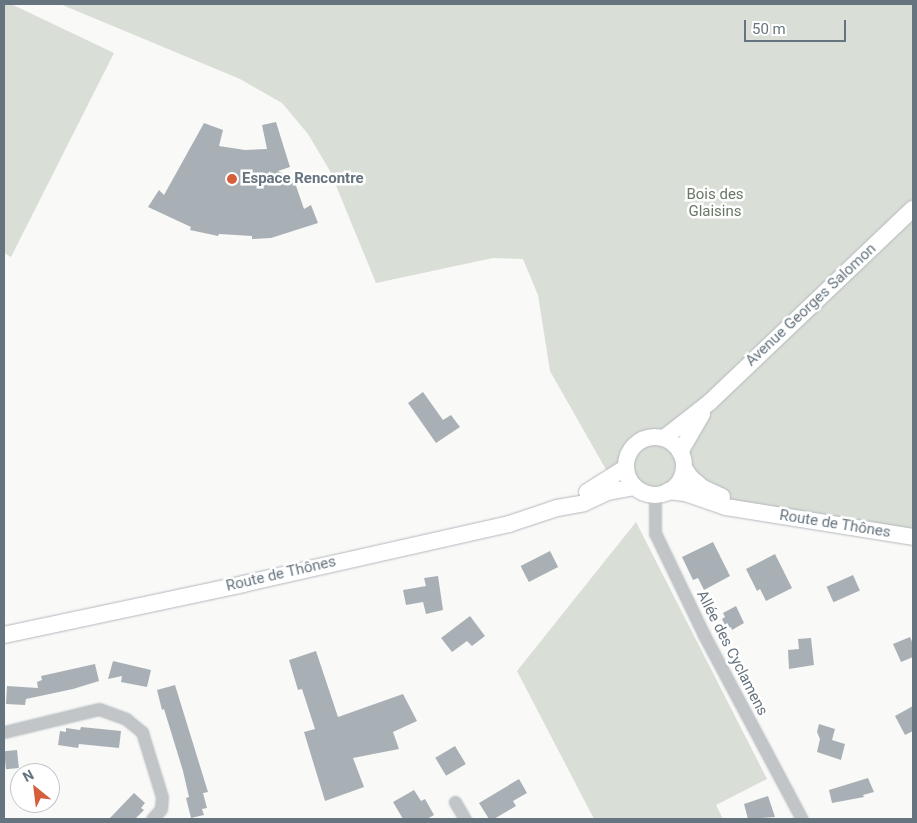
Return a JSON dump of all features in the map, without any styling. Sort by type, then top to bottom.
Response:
[{"type":"main road","name":"Avenue Georges Salomon","points":[[664,438],[710,402],[913,208]]},
{"type":"main road","name":"Avenue Georges Salomon","points":[[682,460],[710,402]]},
{"type":"main road","points":[[647,438],[664,438],[670,441],[682,460],[681,477],[662,493],[647,494],[634,487],[628,478],[625,468],[627,457],[635,444],[647,438]]},
{"type":"main road","name":"Route de Thônes","points":[[682,460],[691,478],[703,488],[756,511]]},
{"type":"main road","name":"Route de Thônes","points":[[556,508],[603,483],[625,468]]},
{"type":"main road","name":"Route de Thônes","points":[[4,635],[236,586],[509,524],[556,508],[584,503],[608,492],[634,487]]},
{"type":"main road","name":"Route de Thônes","points":[[662,493],[686,493],[726,507],[913,537]]},
{"type":"street","name":"Allée des Cyclamens","points":[[662,493],[655,533],[704,636],[802,819]]},
{"type":"street","points":[[4,732],[99,709],[126,719],[142,732],[162,797],[161,809],[152,819]]},
{"type":"street","points":[[455,802],[465,819]]},
{"type":"green space","points":[[4,4],[11,4],[114,53],[11,257],[4,253]]},
{"type":"green space","name":"Bois des Glaisins","points":[[60,4],[913,4],[913,537],[617,489],[550,371],[538,295],[523,259],[493,258],[376,283],[330,171],[308,134],[282,103],[240,79]]},
{"type":"green space","points":[[636,522],[767,779],[716,805],[723,819],[594,819],[517,671]]},
{"type":"building","name":"Espace Rencontre","points":[[276,122],[290,167],[278,171],[294,180],[304,209],[311,205],[318,223],[271,238],[252,239],[252,236],[219,234],[218,236],[190,230],[191,227],[148,207],[159,190],[164,195],[204,123],[223,130],[219,146],[245,150],[267,149],[262,125]]},
{"type":"building","points":[[423,392],[443,420],[451,415],[460,427],[436,443],[408,403]]},
{"type":"building","points":[[713,542],[730,576],[704,590],[698,578],[693,580],[682,557]]},
{"type":"building","points":[[550,551],[558,567],[529,582],[521,566]]},
{"type":"building","points":[[775,554],[792,588],[766,601],[760,589],[757,591],[746,569]]},
{"type":"building","points":[[853,575],[860,591],[833,602],[827,587]]},
{"type":"building","points":[[438,576],[443,610],[426,614],[423,602],[406,605],[403,590],[426,586],[424,578]]},
{"type":"building","points":[[736,606],[744,623],[732,630],[731,627],[727,629],[722,619],[725,617],[723,613]]},
{"type":"building","points":[[470,616],[485,636],[472,646],[467,641],[452,652],[441,638]]},
{"type":"building","points":[[910,637],[913,644],[913,657],[901,662],[893,644]]},
{"type":"building","points":[[811,638],[814,665],[789,669],[788,650],[799,649],[798,639]]},
{"type":"building","points":[[316,651],[338,717],[403,694],[417,721],[393,732],[399,749],[353,758],[364,787],[325,801],[304,732],[315,729],[302,689],[298,690],[289,660]]},
{"type":"building","points":[[113,661],[151,670],[147,687],[121,682],[122,676],[108,679]]},
{"type":"building","points":[[95,664],[99,681],[73,689],[26,699],[25,705],[6,704],[7,686],[38,688],[37,682],[42,680],[41,676]]},
{"type":"building","points":[[175,685],[208,792],[203,793],[207,808],[202,809],[204,815],[191,818],[186,798],[189,797],[183,771],[157,690]]},
{"type":"building","points":[[913,706],[913,731],[905,735],[895,716]]},
{"type":"building","points":[[819,724],[835,729],[832,740],[845,744],[841,760],[817,752],[820,739],[817,732]]},
{"type":"building","points":[[81,727],[121,731],[119,748],[79,744],[78,748],[58,745],[60,731],[66,732],[66,728],[80,730]]},
{"type":"building","points":[[455,746],[466,764],[446,776],[435,758]]},
{"type":"building","points":[[17,750],[18,763],[10,763],[10,769],[6,769],[4,751]]},
{"type":"building","points":[[868,778],[874,792],[863,795],[864,797],[832,803],[829,790]]},
{"type":"building","points":[[519,779],[527,793],[513,801],[516,806],[494,819],[489,819],[479,803]]},
{"type":"building","points":[[414,790],[421,801],[425,799],[434,815],[427,819],[403,819],[393,802]]},
{"type":"building","points":[[134,793],[145,803],[141,808],[144,810],[135,819],[109,819]]},
{"type":"building","points":[[768,796],[775,817],[748,819],[744,804]]},
{"type":"place","name":"Espace Rencontre","points":[[232,179]]}]
